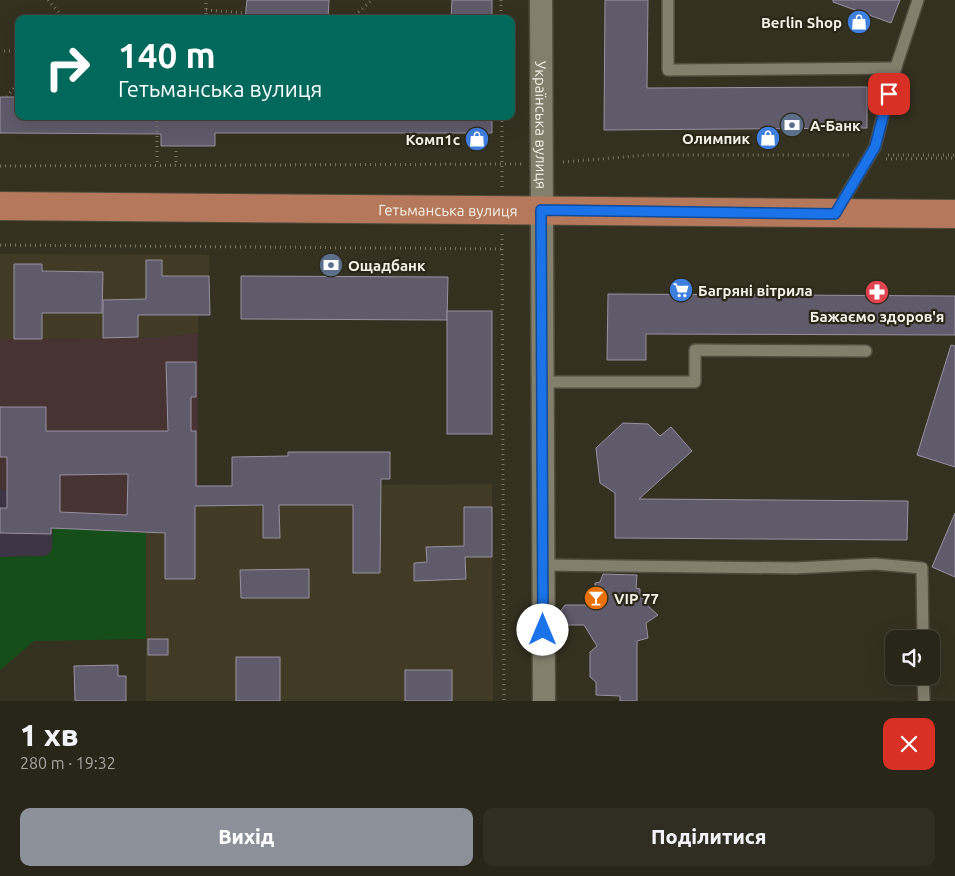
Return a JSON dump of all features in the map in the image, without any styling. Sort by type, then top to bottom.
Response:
[{"type":"highway","name":"Гетьманська вулиця","points":[[0,206],[955,214]]},
{"type":"street","name":"Українська вулиця","points":[[541,0],[541,382],[544,701]]},
{"type":"lane","points":[[668,0],[668,70],[896,68]]},
{"type":"lane","points":[[835,214],[875,147],[896,68],[918,0]]},
{"type":"lane","points":[[541,382],[695,382],[695,350],[866,350]]},
{"type":"lane","points":[[543,566],[795,568],[875,564],[922,568],[923,630]]},
{"type":"lane","points":[[923,685],[924,701]]},
{"type":"path","points":[[48,0],[61,15]]},
{"type":"path","points":[[206,0],[206,15]]},
{"type":"path","points":[[356,15],[372,0]]},
{"type":"path","points":[[501,0],[501,15]]},
{"type":"path","points":[[206,10],[246,13]]},
{"type":"path","points":[[4,51],[15,51]]},
{"type":"path","points":[[8,97],[15,87]]},
{"type":"path","points":[[158,120],[158,166]]},
{"type":"path","points":[[502,120],[502,164]]},
{"type":"path","points":[[176,146],[176,166]]},
{"type":"path","points":[[0,166],[541,164],[648,155],[955,157]]},
{"type":"path","points":[[0,244],[502,249],[504,701]]},
{"type":"shaded area","points":[[0,254],[209,255],[210,315],[198,315],[198,333],[164,337],[0,339]]},
{"type":"shaded area","points":[[198,333],[198,486],[146,486],[146,533],[53,528],[53,495],[21,494],[0,489],[0,339],[164,337]]},
{"type":"shaded area","points":[[492,484],[493,701],[146,701],[146,486]]},
{"type":"shaded area","points":[[0,489],[21,494],[53,494],[52,550],[46,556],[0,557]]},
{"type":"green space","points":[[53,528],[146,533],[146,639],[34,641],[0,670],[0,557],[46,556],[52,550]]},
{"type":"building","points":[[247,0],[329,0],[328,15],[245,15]]},
{"type":"building","points":[[452,0],[492,0],[492,15],[451,15]]},
{"type":"building","points":[[605,0],[648,0],[647,88],[867,87],[867,128],[604,130]]},
{"type":"building","points":[[833,0],[900,0],[891,23],[833,2]]},
{"type":"building","points":[[0,97],[15,97],[15,120],[492,120],[492,133],[215,133],[215,146],[161,146],[161,134],[0,133]]},
{"type":"building","points":[[146,260],[162,260],[162,276],[209,276],[210,315],[138,315],[138,337],[103,338],[103,300],[146,299]]},
{"type":"building","points":[[14,264],[42,264],[42,271],[103,272],[102,313],[42,313],[42,339],[14,339]]},
{"type":"building","points":[[241,276],[448,277],[447,320],[241,319]]},
{"type":"building","points":[[608,294],[955,296],[955,335],[646,334],[646,360],[607,360]]},
{"type":"building","points":[[447,311],[492,311],[492,434],[447,434]]},
{"type":"building","points":[[951,345],[955,346],[955,467],[917,455]]},
{"type":"building","points":[[166,362],[196,362],[196,397],[191,397],[191,431],[196,431],[196,486],[232,486],[232,457],[288,456],[288,452],[390,452],[390,479],[381,479],[380,573],[353,573],[353,505],[279,505],[280,538],[263,538],[263,505],[195,506],[195,579],[165,579],[165,533],[51,528],[51,534],[0,533],[0,508],[7,508],[7,457],[0,457],[0,407],[46,407],[46,431],[168,431]],"holes":[[[128,474],[127,515],[60,512],[60,475]]]},
{"type":"building","points":[[623,423],[648,424],[660,436],[671,427],[692,451],[639,499],[908,501],[907,540],[615,538],[615,493],[600,483],[596,448]]},
{"type":"building","points":[[464,507],[492,507],[492,557],[465,557],[466,579],[414,581],[414,563],[427,562],[426,547],[464,546]]},
{"type":"building","points":[[955,513],[955,577],[932,567]]},
{"type":"building","points":[[309,569],[309,598],[241,598],[240,570]]},
{"type":"building","points":[[603,574],[637,575],[636,588],[640,589],[640,598],[645,598],[647,605],[658,615],[646,623],[648,638],[637,641],[637,701],[620,701],[620,696],[596,695],[596,682],[590,677],[590,652],[597,646],[584,625],[567,625],[559,613],[565,605],[595,605],[595,583],[600,582]]},
{"type":"building","points":[[148,639],[168,639],[168,655],[148,655]]},
{"type":"building","points":[[236,657],[280,657],[280,701],[236,701]]},
{"type":"building","points":[[118,665],[118,676],[126,676],[126,701],[75,701],[74,666]]},
{"type":"building","points":[[405,670],[452,670],[452,701],[405,701]]},
{"type":"place","name":"Berlin Shop","points":[[859,22]]},
{"type":"place","name":"А-Банк","points":[[792,125]]},
{"type":"place","name":"Олимпик","points":[[768,138]]},
{"type":"place","name":"Комп1с","points":[[477,139]]},
{"type":"place","name":"Ощадбанк","points":[[331,265]]},
{"type":"place","name":"Багряні вітрила","points":[[681,290]]},
{"type":"place","name":"Бажаємо здоров'я","points":[[877,292]]},
{"type":"place","name":"VIP 77","points":[[596,598]]},
{"type":"route","points":[[543,630],[541,210],[835,214],[875,147],[889,94]]}]
